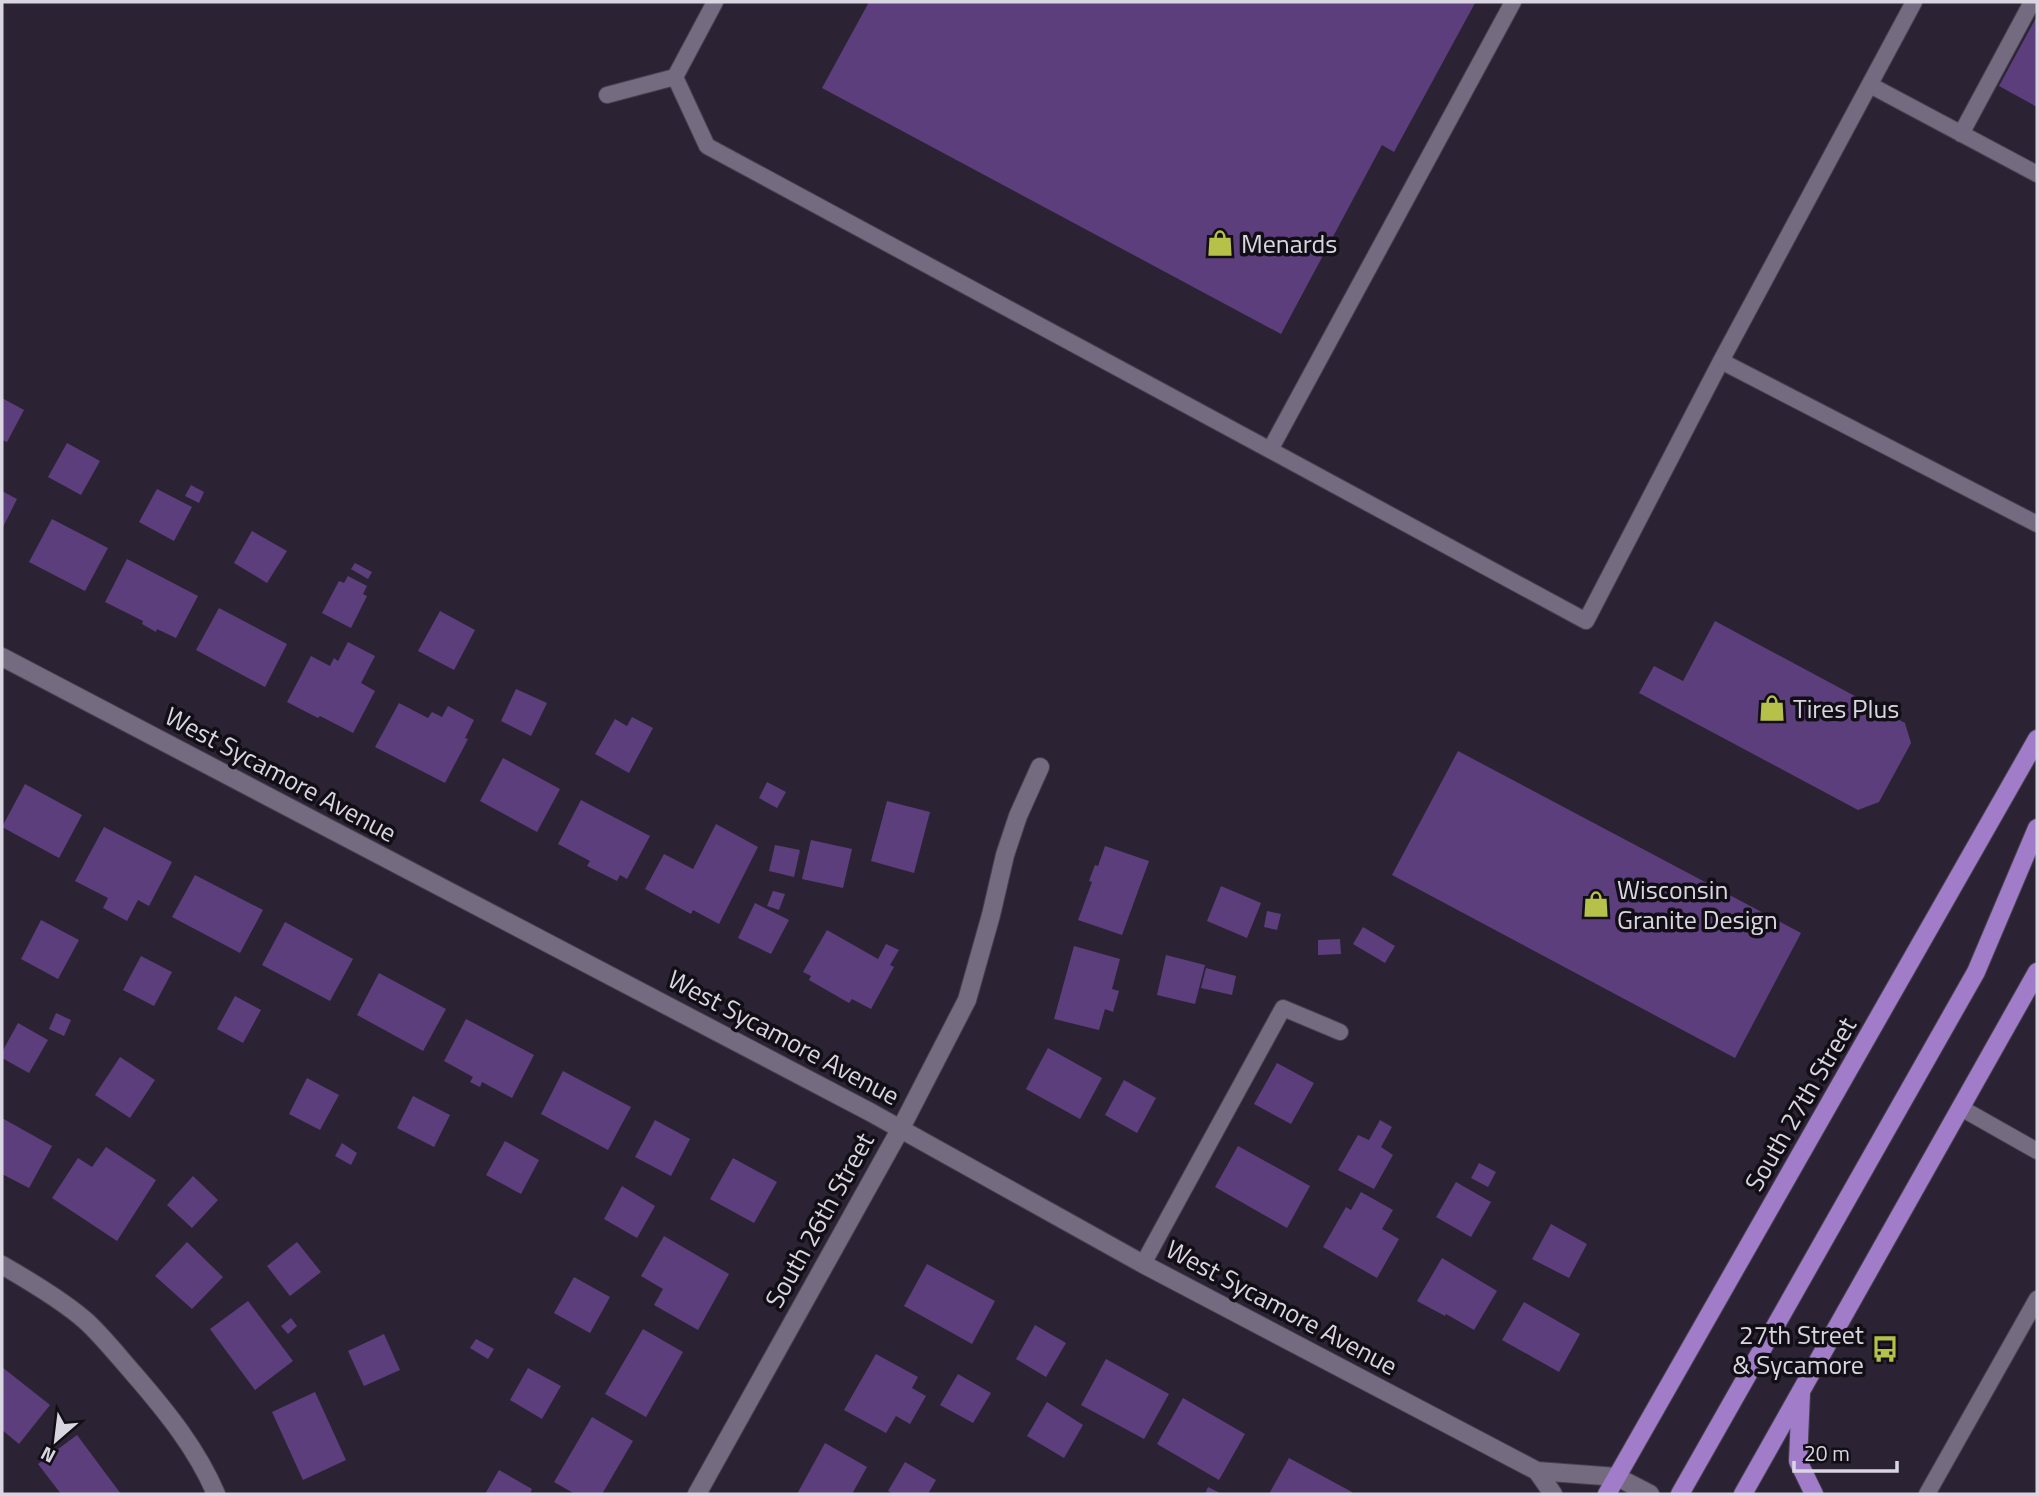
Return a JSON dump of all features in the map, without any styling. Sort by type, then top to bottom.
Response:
[{"type":"main road","name":"South 27th Street","points":[[1607,1494],[2037,739]]},
{"type":"main road","points":[[1680,1494],[1976,972],[2037,828]]},
{"type":"main road","points":[[1743,1494],[2037,972]]},
{"type":"main road","points":[[1801,1390],[1798,1461],[1814,1494]]},
{"type":"main road","points":[[1617,1477],[1624,1494]]},
{"type":"street","name":"West Sycamore Avenue","points":[[2,657],[901,1128],[1143,1264],[1537,1471],[1617,1477]]},
{"type":"street","name":"South 26th Street","points":[[697,1494],[901,1128],[967,1000],[1005,855],[1018,816],[1040,767]]},
{"type":"street","points":[[2,1265],[28,1279],[86,1321],[167,1413],[216,1494]]},
{"type":"street","name":"West Sycamore Avenue","points":[[1537,1471],[1553,1494]]},
{"type":"street","points":[[1617,1477],[1650,1494]]},
{"type":"lane","points":[[607,95],[676,77],[715,2]]},
{"type":"lane","points":[[1270,450],[1513,2]]},
{"type":"lane","points":[[676,77],[707,146],[1586,621],[1721,361],[1914,2]]},
{"type":"lane","points":[[1961,135],[2032,2]]},
{"type":"lane","points":[[1870,85],[2037,174]]},
{"type":"lane","points":[[1721,361],[2037,524]]},
{"type":"lane","points":[[1143,1264],[1283,1008],[1340,1032]]},
{"type":"lane","points":[[1961,1108],[2037,1151]]},
{"type":"lane","points":[[1927,1494],[2037,1299]]},
{"type":"building","name":"Menards","points":[[869,2],[1475,3],[1394,152],[1382,145],[1281,334],[822,88]]},
{"type":"building","points":[[2037,16],[2037,107],[1999,86]]},
{"type":"building","points":[[2,398],[24,410],[7,442],[2,440]]},
{"type":"building","points":[[67,443],[100,461],[81,495],[48,477]]},
{"type":"building","points":[[191,485],[204,492],[199,503],[185,496]]},
{"type":"building","points":[[157,489],[192,507],[174,541],[139,522]]},
{"type":"building","points":[[2,491],[17,499],[2,529]]},
{"type":"building","points":[[52,519],[108,548],[85,591],[29,562]]},
{"type":"building","points":[[252,531],[287,551],[267,583],[234,563]]},
{"type":"building","points":[[127,559],[198,596],[176,638],[157,629],[156,632],[142,624],[143,621],[105,602]]},
{"type":"building","points":[[355,563],[372,572],[368,579],[351,569]]},
{"type":"building","points":[[348,576],[367,586],[363,594],[367,596],[351,628],[322,613],[339,581],[344,583]]},
{"type":"building","points":[[219,608],[287,644],[265,687],[196,650]]},
{"type":"building","points":[[440,611],[475,630],[454,670],[418,651]]},
{"type":"building","name":"Tires Plus","points":[[1715,621],[1905,723],[1911,743],[1879,802],[1858,810],[1639,693],[1654,666],[1683,681]]},
{"type":"building","points":[[348,642],[375,656],[361,683],[375,691],[353,733],[287,702],[311,656],[330,666],[334,658],[338,661]]},
{"type":"building","points":[[516,689],[547,703],[531,736],[501,721]]},
{"type":"building","points":[[399,703],[428,718],[432,712],[442,717],[448,706],[474,720],[465,738],[468,739],[445,783],[375,747]]},
{"type":"building","points":[[632,717],[653,728],[629,773],[595,754],[615,719],[627,726]]},
{"type":"building","name":"Wisconsin Granite Design","points":[[1458,751],[1801,933],[1735,1058],[1392,875]]},
{"type":"building","points":[[503,758],[560,789],[537,832],[480,801]]},
{"type":"building","points":[[767,782],[786,792],[777,808],[759,798]]},
{"type":"building","points":[[25,784],[82,815],[59,858],[2,827]]},
{"type":"building","points":[[581,800],[650,836],[627,879],[620,875],[617,881],[587,866],[590,861],[558,844]]},
{"type":"building","points":[[887,801],[930,812],[914,873],[871,861]]},
{"type":"building","points":[[716,824],[758,847],[719,924],[693,910],[691,914],[645,889],[664,854],[693,869]]},
{"type":"building","points":[[104,827],[172,862],[149,906],[138,900],[127,921],[103,908],[108,898],[75,881]]},
{"type":"building","points":[[811,840],[852,849],[843,888],[802,879]]},
{"type":"building","points":[[775,845],[800,850],[794,877],[769,871]]},
{"type":"building","points":[[1105,846],[1149,861],[1122,935],[1078,920],[1092,882],[1089,881]]},
{"type":"building","points":[[195,875],[263,910],[240,953],[172,917]]},
{"type":"building","points":[[1221,886],[1261,903],[1247,938],[1207,921]]},
{"type":"building","points":[[773,891],[785,894],[779,910],[767,906]]},
{"type":"building","points":[[755,903],[789,920],[771,954],[738,938]]},
{"type":"building","points":[[1267,911],[1281,914],[1277,930],[1264,927]]},
{"type":"building","points":[[41,920],[79,940],[58,979],[21,959]]},
{"type":"building","points":[[285,922],[353,959],[330,1001],[262,965]]},
{"type":"building","points":[[1363,927],[1395,946],[1385,963],[1353,944]]},
{"type":"building","points":[[827,930],[878,959],[886,944],[899,950],[890,965],[894,967],[871,1009],[852,999],[849,1003],[809,980],[811,976],[803,972]]},
{"type":"building","points":[[1340,939],[1341,954],[1318,955],[1318,940]]},
{"type":"building","points":[[1074,946],[1120,959],[1112,989],[1119,991],[1113,1012],[1105,1009],[1099,1030],[1054,1019]]},
{"type":"building","points":[[1166,955],[1205,965],[1195,1004],[1157,995]]},
{"type":"building","points":[[141,956],[172,972],[154,1006],[123,990]]},
{"type":"building","points":[[1206,968],[1236,976],[1232,995],[1201,988]]},
{"type":"building","points":[[379,973],[446,1009],[423,1051],[357,1015]]},
{"type":"building","points":[[235,996],[261,1010],[243,1043],[217,1029]]},
{"type":"building","points":[[56,1013],[71,1020],[64,1036],[49,1029]]},
{"type":"building","points":[[466,1019],[534,1055],[512,1098],[482,1082],[480,1087],[470,1082],[473,1077],[444,1061]]},
{"type":"building","points":[[18,1023],[48,1040],[29,1073],[2,1058],[2,1052]]},
{"type":"building","points":[[1048,1048],[1102,1078],[1080,1119],[1026,1089]]},
{"type":"building","points":[[120,1057],[155,1080],[130,1118],[95,1095]]},
{"type":"building","points":[[1277,1063],[1314,1083],[1291,1124],[1254,1104]]},
{"type":"building","points":[[563,1071],[631,1107],[608,1150],[541,1114]]},
{"type":"building","points":[[307,1078],[339,1095],[320,1130],[289,1114]]},
{"type":"building","points":[[1124,1080],[1156,1098],[1137,1133],[1105,1115]]},
{"type":"building","points":[[413,1096],[450,1115],[434,1147],[397,1128]]},
{"type":"building","points":[[2,1118],[52,1146],[29,1188],[2,1174]]},
{"type":"building","points":[[655,1120],[690,1139],[671,1176],[635,1157]]},
{"type":"building","points":[[1380,1120],[1392,1127],[1381,1147],[1393,1155],[1374,1189],[1338,1170],[1358,1135],[1369,1140]]},
{"type":"building","points":[[505,1141],[539,1160],[521,1194],[486,1175]]},
{"type":"building","points":[[342,1143],[357,1153],[351,1165],[335,1156]]},
{"type":"building","points":[[1238,1146],[1310,1186],[1287,1228],[1215,1187]]},
{"type":"building","points":[[106,1147],[156,1180],[117,1241],[52,1198],[78,1158],[92,1167]]},
{"type":"building","points":[[733,1158],[777,1182],[754,1223],[710,1199]]},
{"type":"building","points":[[1479,1163],[1496,1172],[1488,1187],[1471,1178]]},
{"type":"building","points":[[193,1176],[218,1200],[192,1228],[167,1205]]},
{"type":"building","points":[[1456,1182],[1491,1202],[1471,1237],[1436,1217]]},
{"type":"building","points":[[622,1186],[655,1206],[637,1238],[604,1219]]},
{"type":"building","points":[[1361,1192],[1393,1210],[1382,1229],[1399,1239],[1377,1278],[1323,1247],[1346,1207],[1351,1210]]},
{"type":"building","points":[[1551,1224],[1587,1244],[1569,1278],[1532,1259]]},
{"type":"building","points":[[664,1236],[729,1274],[698,1330],[654,1305],[663,1289],[641,1276]]},
{"type":"building","points":[[187,1242],[223,1277],[192,1309],[155,1276]]},
{"type":"building","points":[[297,1242],[321,1272],[290,1296],[267,1266]]},
{"type":"building","points":[[1442,1258],[1497,1291],[1474,1330],[1417,1301]]},
{"type":"building","points":[[927,1264],[995,1301],[972,1344],[904,1306]]},
{"type":"building","points":[[574,1277],[610,1297],[590,1333],[554,1313]]},
{"type":"building","points":[[248,1301],[293,1361],[255,1390],[210,1329]]},
{"type":"building","points":[[1524,1302],[1580,1334],[1559,1372],[1502,1340]]},
{"type":"building","points":[[291,1318],[297,1326],[288,1334],[281,1326]]},
{"type":"building","points":[[1035,1325],[1066,1343],[1046,1377],[1016,1359]]},
{"type":"building","points":[[643,1329],[683,1352],[646,1417],[605,1394]]},
{"type":"building","points":[[384,1334],[400,1370],[364,1386],[348,1351]]},
{"type":"building","points":[[476,1339],[494,1349],[488,1359],[470,1348]]},
{"type":"building","points":[[876,1354],[918,1377],[912,1388],[926,1396],[910,1424],[896,1416],[886,1433],[844,1410]]},
{"type":"building","points":[[1106,1359],[1169,1394],[1144,1439],[1081,1405]]},
{"type":"building","points":[[2,1367],[50,1405],[19,1444],[2,1430]]},
{"type":"building","points":[[528,1368],[561,1386],[542,1419],[510,1400]]},
{"type":"building","points":[[958,1374],[991,1393],[973,1423],[940,1405]]},
{"type":"building","points":[[315,1392],[346,1460],[303,1480],[272,1412]]},
{"type":"building","points":[[1183,1398],[1245,1434],[1219,1480],[1157,1444]]},
{"type":"building","points":[[1047,1402],[1083,1425],[1064,1458],[1027,1436]]},
{"type":"building","points":[[592,1417],[633,1441],[602,1494],[575,1494],[554,1482]]},
{"type":"building","points":[[77,1435],[121,1494],[61,1494],[38,1464]]},
{"type":"building","points":[[825,1443],[867,1467],[852,1494],[797,1494]]},
{"type":"building","points":[[1289,1458],[1352,1492],[1351,1494],[1269,1494]]},
{"type":"building","points":[[905,1462],[936,1480],[928,1494],[893,1494],[888,1491]]},
{"type":"building","points":[[499,1470],[532,1489],[530,1494],[485,1494]]},
{"type":"building","points":[[1208,1487],[1222,1494],[1205,1494]]},
{"type":"place","name":"Menards","points":[[1220,243]]},
{"type":"place","name":"Tires Plus","points":[[1772,708]]},
{"type":"place","name":"Wisconsin Granite Design","points":[[1596,904]]},
{"type":"place","name":"27th Street & Sycamore","points":[[1885,1349]]}]
